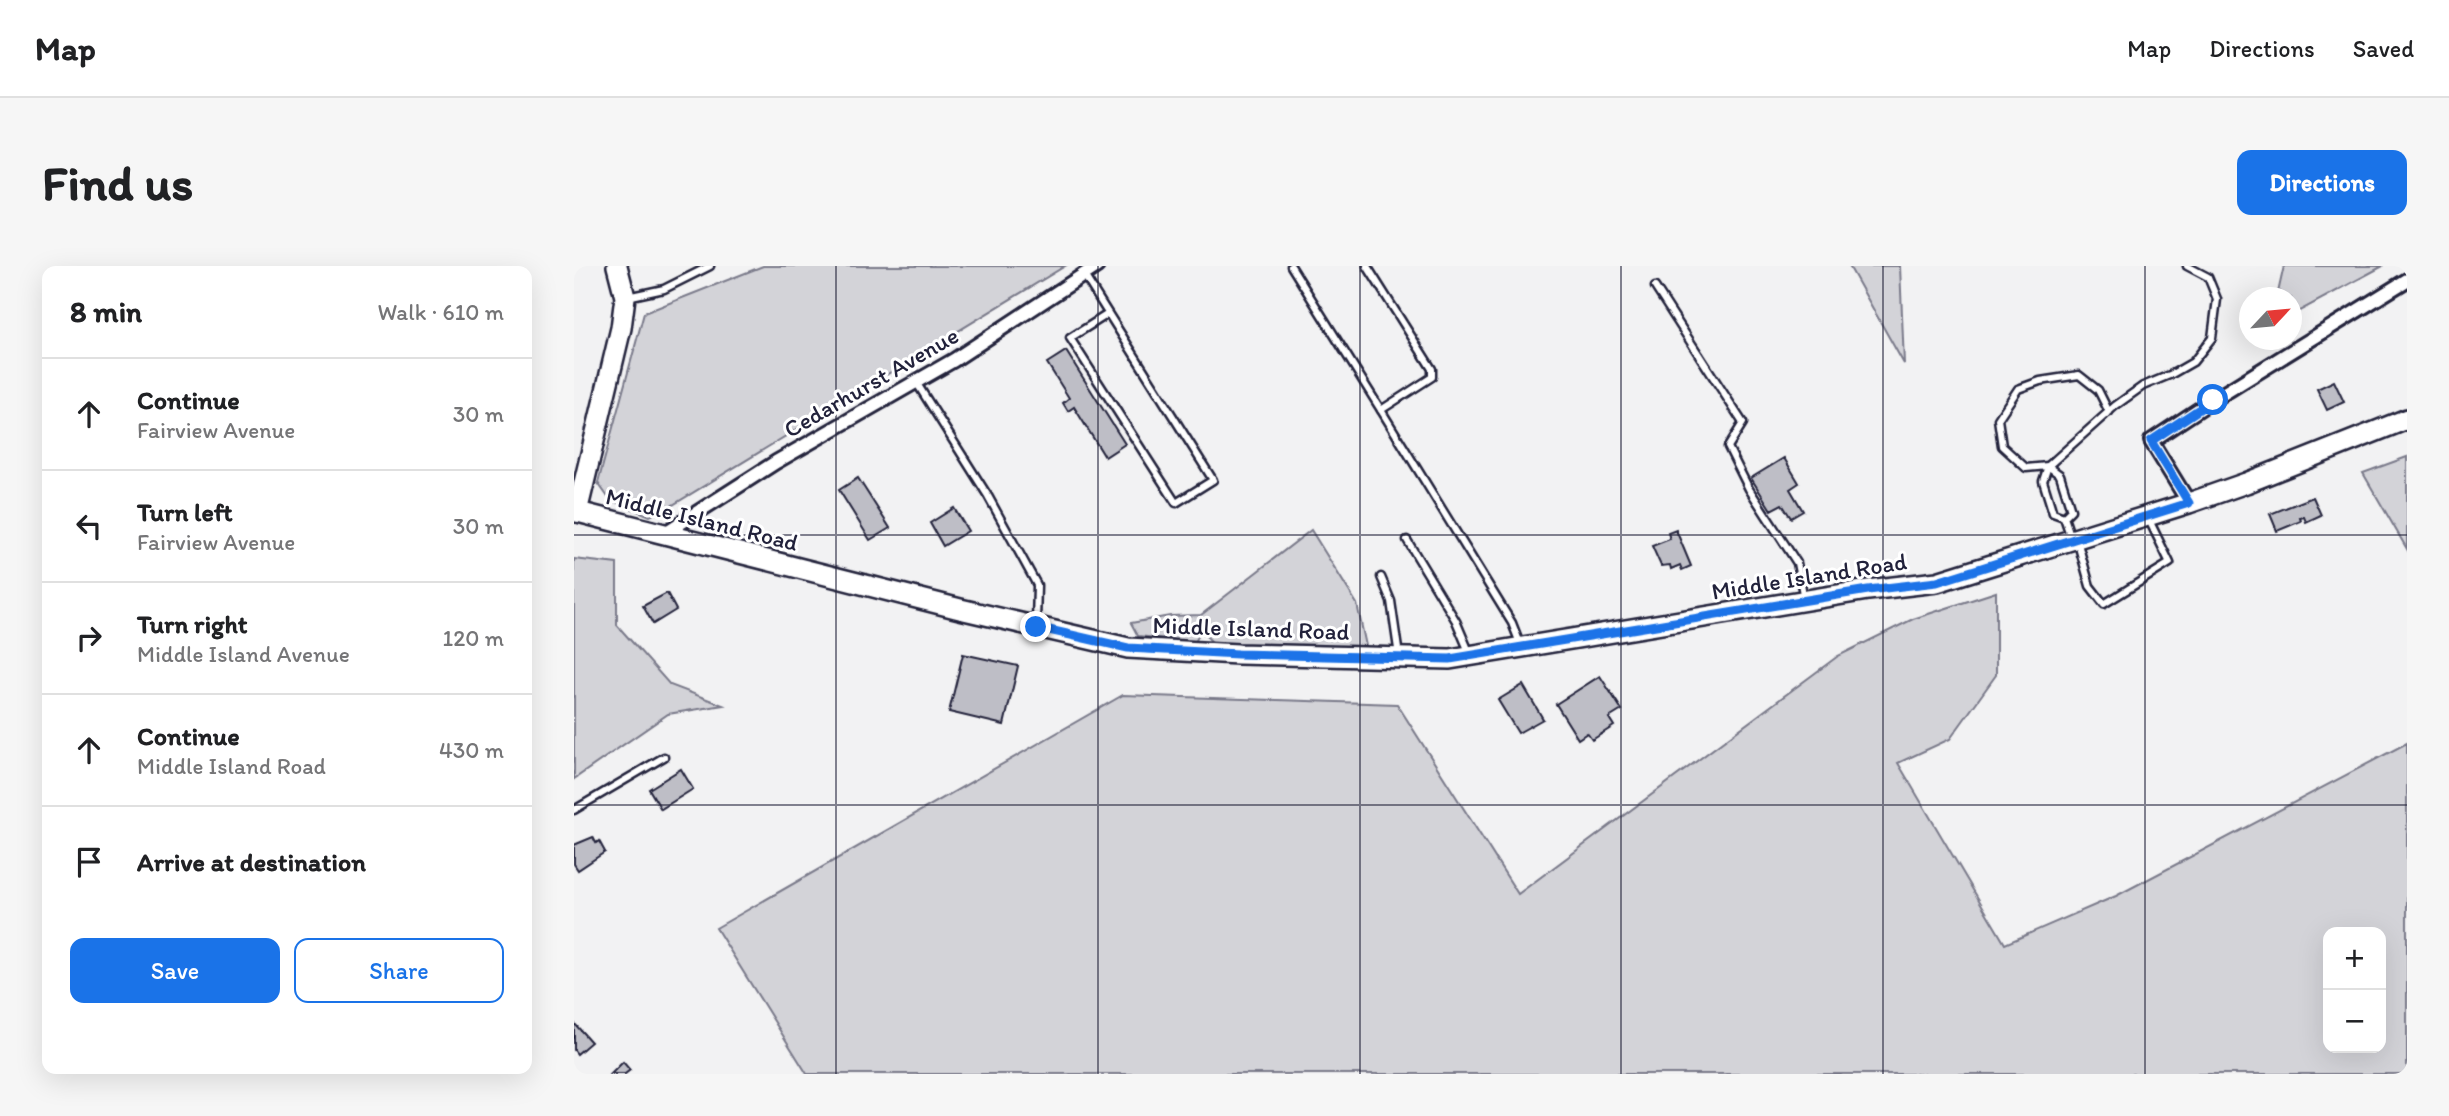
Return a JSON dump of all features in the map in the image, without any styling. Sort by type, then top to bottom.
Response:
[{"type":"street","points":[[576,512],[621,328],[625,297],[617,266]]},
{"type":"street","name":"Cedarhurst Avenue","points":[[665,533],[776,462],[954,360],[1097,266]]},
{"type":"street","points":[[2407,280],[2151,441],[2189,503],[2407,419]]},
{"type":"street","name":"Middle Island Road","points":[[576,512],[774,563],[1128,648],[1238,654],[1450,659],[1804,600],[1937,582],[2189,503]]},
{"type":"lane","points":[[625,297],[664,289],[710,266]]},
{"type":"lane","points":[[1291,266],[1505,612],[1521,647]]},
{"type":"lane","points":[[1367,266],[1432,369],[1432,377],[1381,410]]},
{"type":"lane","points":[[2147,516],[2170,563],[2104,604],[2090,586],[2064,517],[2053,513],[2043,481],[2048,466],[2109,412],[2143,386],[2193,362],[2212,338],[2217,299],[2208,277],[2187,266]]},
{"type":"lane","points":[[1084,275],[1213,480],[1176,503],[1070,338],[1108,314]]},
{"type":"lane","points":[[1655,287],[1743,423],[1728,447],[1749,489],[1797,563],[1804,600]]},
{"type":"lane","points":[[2064,517],[2071,510],[2060,475],[2048,466],[2026,468],[2002,446],[1998,419],[2018,389],[2040,381],[2079,375],[2098,390],[2109,412]]},
{"type":"lane","points":[[916,382],[988,496],[1037,585],[1036,627]]},
{"type":"lane","points":[[1407,540],[1456,621],[1471,656]]},
{"type":"lane","points":[[1381,577],[1391,601],[1399,658]]},
{"type":"lane","points":[[574,810],[664,757]]},
{"type":"shaded area","points":[[763,266],[1065,266],[671,506],[650,516],[610,500],[598,483],[644,313]]},
{"type":"shaded area","points":[[1849,266],[1900,266],[1904,364]]},
{"type":"shaded area","points":[[2284,266],[2383,266],[2302,310],[2302,287],[2279,287]]},
{"type":"shaded area","points":[[2407,457],[2407,549],[2363,473]]},
{"type":"shaded area","points":[[1311,530],[1357,604],[1366,646],[1289,648],[1213,643],[1201,631],[1195,642],[1138,636],[1131,623],[1170,616],[1201,615]]},
{"type":"shaded area","points":[[574,559],[617,564],[617,625],[670,685],[723,705],[668,714],[574,779]]},
{"type":"shaded area","points":[[1996,592],[1996,675],[1950,739],[1898,763],[2005,944],[2116,896],[2407,743],[2407,1074],[807,1074],[716,928],[1123,695],[1397,704],[1518,894],[1838,656],[1913,619]]},
{"type":"building","points":[[1066,351],[1125,444],[1105,457],[1074,407],[1068,411],[1063,403],[1069,398],[1047,363]]},
{"type":"building","points":[[2334,381],[2344,402],[2327,410],[2317,389]]},
{"type":"building","points":[[1784,458],[1799,483],[1790,489],[1803,511],[1791,518],[1782,504],[1771,510],[1751,478]]},
{"type":"building","points":[[858,478],[890,528],[870,540],[839,490]]},
{"type":"building","points":[[2313,497],[2321,515],[2306,522],[2304,517],[2300,518],[2301,521],[2277,531],[2270,514]]},
{"type":"building","points":[[954,508],[968,531],[943,546],[930,523]]},
{"type":"building","points":[[1676,530],[1691,566],[1682,570],[1680,565],[1671,569],[1670,565],[1661,566],[1652,546],[1670,539],[1668,533]]},
{"type":"building","points":[[667,593],[676,610],[653,624],[643,606]]},
{"type":"building","points":[[963,654],[1018,666],[1004,725],[949,712]]},
{"type":"building","points":[[1600,676],[1622,710],[1609,718],[1614,726],[1592,740],[1587,733],[1578,739],[1556,704]]},
{"type":"building","points":[[1523,685],[1543,719],[1518,733],[1498,700]]},
{"type":"building","points":[[681,769],[693,789],[661,809],[649,789]]},
{"type":"building","points":[[593,837],[596,843],[599,841],[605,852],[578,870],[574,864],[574,845]]},
{"type":"building","points":[[574,1023],[591,1042],[577,1054],[574,1050]]},
{"type":"building","points":[[623,1062],[630,1070],[625,1074],[611,1074]]},
{"type":"route","points":[[1036,627],[1128,648],[1238,654],[1450,659],[1868,590],[1937,582],[2189,503],[2151,441],[2213,400]]}]
